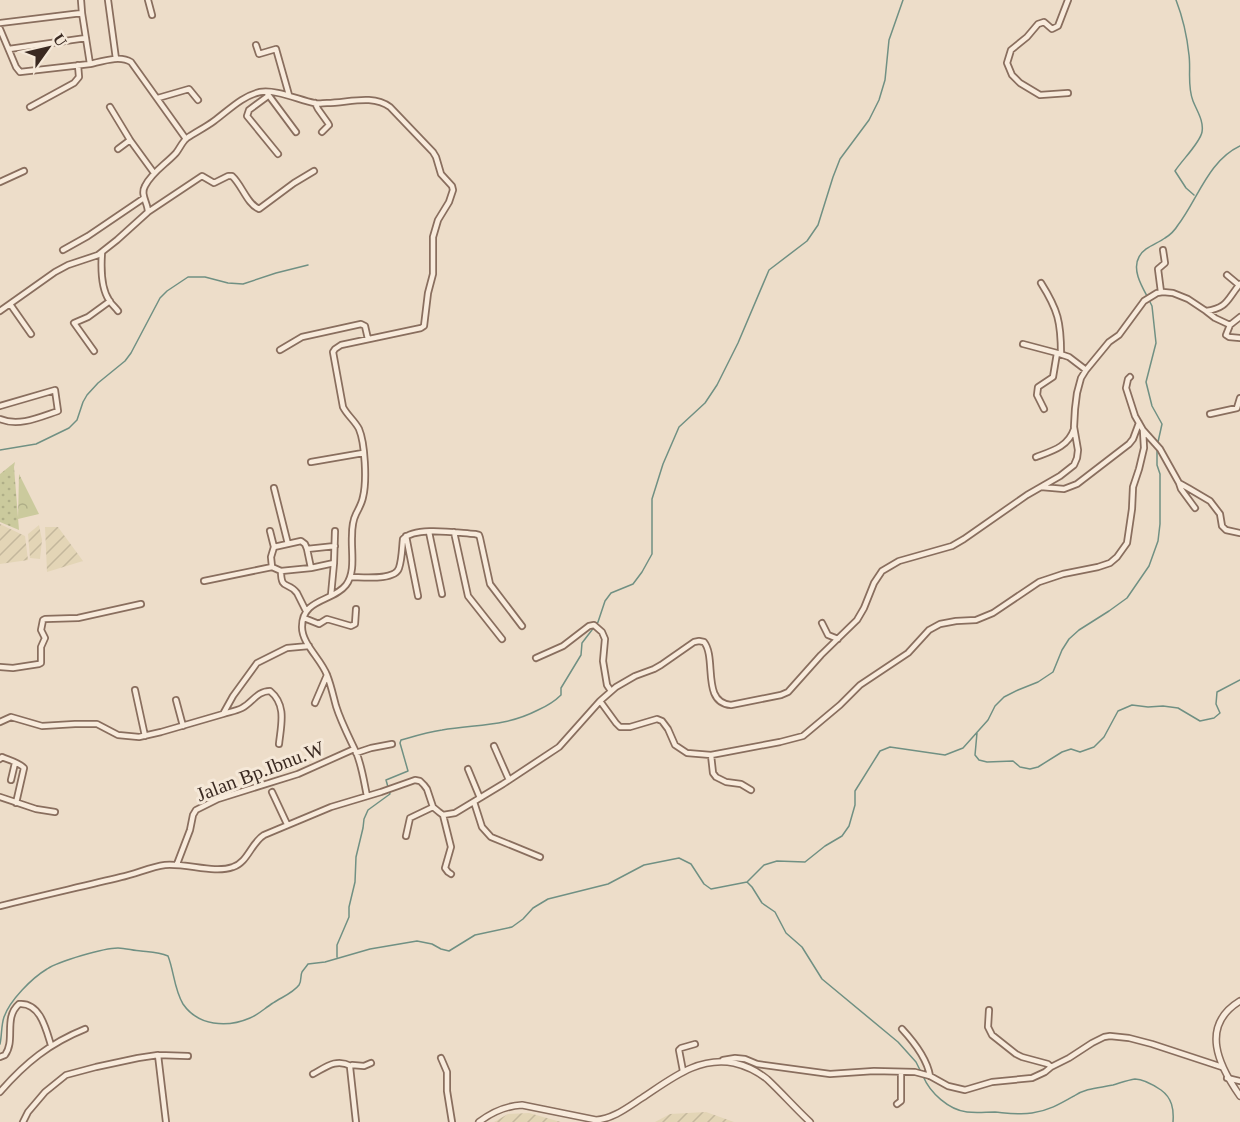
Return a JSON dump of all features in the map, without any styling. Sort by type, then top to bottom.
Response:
[{"type":"street","points":[[81,0],[90,64]]},
{"type":"street","points":[[108,0],[116,59]]},
{"type":"street","points":[[148,0],[152,15]]},
{"type":"street","points":[[1068,0],[1058,26],[1052,29],[1044,22],[1038,24],[1011,50],[1006,63],[1012,75],[1020,83],[1040,95],[1068,93]]},
{"type":"street","points":[[0,23],[82,13]]},
{"type":"street","points":[[0,29],[20,72],[126,59],[158,98],[186,139]]},
{"type":"street","points":[[9,49],[86,38]]},
{"type":"street","points":[[256,45],[259,54],[276,49],[290,95]]},
{"type":"street","points":[[30,107],[74,83],[79,77],[78,65]]},
{"type":"street","points":[[158,98],[189,89],[198,100]]},
{"type":"street","points":[[267,94],[296,132]]},
{"type":"street","points":[[267,94],[249,110],[248,116],[278,154]]},
{"type":"street","points":[[148,212],[144,198],[144,186],[154,173],[173,156],[186,139],[250,95],[290,95],[315,103],[368,100],[383,102],[433,152],[441,174],[452,186],[452,195],[438,220],[433,237],[433,274],[424,326],[338,346],[333,352],[343,407],[360,431],[364,487],[362,503],[354,516],[351,578],[346,586],[318,601],[306,611],[302,630],[327,675],[336,706],[355,751],[368,796]]},
{"type":"street","points":[[315,103],[329,125],[322,132]]},
{"type":"street","points":[[110,107],[154,173]]},
{"type":"street","points":[[118,149],[130,140]]},
{"type":"street","points":[[0,182],[24,171]]},
{"type":"street","points":[[0,311],[55,272],[102,252],[148,212],[202,176],[214,183],[232,176],[253,206],[259,209],[314,171]]},
{"type":"street","points":[[63,250],[144,198]]},
{"type":"street","points":[[1161,292],[1158,268],[1165,263],[1163,250]]},
{"type":"street","points":[[102,252],[103,282],[110,301],[118,311]]},
{"type":"street","points":[[1206,311],[1215,310],[1225,304],[1240,284],[1227,275]]},
{"type":"street","points":[[1041,283],[1056,308],[1060,329],[1059,354],[1053,377],[1038,387],[1037,395],[1044,409]]},
{"type":"street","points":[[1036,457],[1052,452],[1071,439],[1081,378],[1109,342],[1119,335],[1144,301],[1152,295],[1161,292],[1173,293],[1188,299],[1215,318],[1230,325]]},
{"type":"street","points":[[94,351],[75,323],[88,317],[110,301]]},
{"type":"street","points":[[10,304],[31,334]]},
{"type":"street","points":[[1240,317],[1230,325],[1226,334],[1227,337],[1240,338]]},
{"type":"street","points":[[280,350],[302,338],[361,324],[365,326],[368,339]]},
{"type":"street","points":[[1023,344],[1069,357],[1086,370]]},
{"type":"street","points":[[1130,377],[1126,388],[1135,416],[1143,430],[1160,449],[1181,489],[1195,508]]},
{"type":"street","points":[[0,406],[54,390],[58,411],[14,423],[0,419]]},
{"type":"street","points":[[1210,414],[1237,408],[1240,398]]},
{"type":"street","points":[[0,426],[8,422]]},
{"type":"street","points":[[1041,487],[1064,489],[1077,484],[1129,444],[1139,422]]},
{"type":"street","points":[[443,815],[455,813],[474,802],[559,747],[611,691],[635,676],[661,665],[681,650],[699,641],[704,642],[708,647],[713,691],[725,704],[731,705],[788,692],[857,620],[882,571],[899,561],[952,546],[1074,465],[1078,450],[1074,427]]},
{"type":"street","points":[[600,701],[620,727],[630,727],[657,719],[662,721],[675,745],[687,753],[711,755],[802,736],[860,686],[908,653],[929,630],[940,624],[976,620],[993,613],[1039,582],[1063,574],[1098,567],[1110,563],[1117,557],[1127,543],[1133,487],[1143,448],[1143,430]]},
{"type":"street","points":[[311,462],[363,453]]},
{"type":"street","points":[[1179,483],[1210,501],[1220,514],[1222,526],[1226,530],[1240,533]]},
{"type":"street","points":[[274,488],[288,544]]},
{"type":"street","points":[[270,531],[274,547],[271,557],[272,567]]},
{"type":"street","points":[[331,595],[335,531]]},
{"type":"street","points":[[429,532],[442,594]]},
{"type":"street","points":[[351,578],[387,577],[395,574],[399,568],[403,539],[411,533],[454,532],[478,535],[490,584],[522,626]]},
{"type":"street","points":[[454,532],[468,596],[502,639]]},
{"type":"street","points":[[406,536],[418,596]]},
{"type":"street","points":[[274,547],[301,541],[307,549],[311,568]]},
{"type":"street","points":[[307,549],[335,546]]},
{"type":"street","points":[[204,581],[272,567],[281,571],[334,563]]},
{"type":"street","points":[[281,571],[283,584],[294,590],[306,611]]},
{"type":"street","points":[[0,667],[13,668],[41,663],[40,647],[45,638],[41,630],[45,619],[78,618],[141,604]]},
{"type":"street","points":[[304,618],[319,624],[327,619],[351,626],[355,624],[356,609]]},
{"type":"street","points":[[822,623],[828,635],[838,639]]},
{"type":"street","points":[[536,658],[563,646],[590,626],[594,626],[602,632],[605,639],[603,661],[607,685],[611,691]]},
{"type":"street","points":[[223,714],[257,663],[287,648],[309,646]]},
{"type":"street","points":[[315,703],[327,675]]},
{"type":"street","points":[[135,690],[145,736]]},
{"type":"street","points":[[0,722],[15,717],[42,726],[88,723],[103,726],[128,737],[145,736],[240,709],[257,695],[270,691],[277,698],[282,713],[279,744]]},
{"type":"street","points":[[176,700],[183,726]]},
{"type":"street","name":"Jalan Bp.Ibnu.W","points":[[177,864],[190,830],[192,815],[196,810],[218,799],[298,774],[355,751],[392,744]]},
{"type":"street","points":[[494,746],[509,780]]},
{"type":"street","points":[[711,755],[713,773],[716,777],[726,782],[741,784],[751,790]]},
{"type":"street","points":[[0,759],[22,765],[24,768],[16,803]]},
{"type":"street","points":[[11,780],[15,763]]},
{"type":"street","points":[[468,769],[480,798]]},
{"type":"street","points":[[0,906],[146,869],[177,864],[222,870],[234,867],[244,861],[258,839],[287,824],[415,780],[420,781],[427,789],[433,807],[443,815],[451,847],[446,868],[451,874]]},
{"type":"street","points":[[272,792],[287,824]]},
{"type":"street","points":[[0,797],[36,809],[55,812]]},
{"type":"street","points":[[474,802],[482,827],[491,837],[540,857]]},
{"type":"street","points":[[406,836],[410,818],[433,807]]},
{"type":"street","points":[[1240,1001],[1220,1020],[1216,1041],[1222,1067],[1240,1096]]},
{"type":"street","points":[[0,1057],[5,1055],[9,1048],[10,1020],[19,1004],[30,1005],[38,1012],[51,1045]]},
{"type":"street","points":[[989,1010],[988,1027],[992,1035],[1016,1054],[1045,1063],[1050,1067]]},
{"type":"street","points":[[0,1092],[14,1076],[51,1045],[86,1029]]},
{"type":"street","points":[[902,1029],[926,1062],[930,1076]]},
{"type":"street","points":[[479,1122],[498,1110],[522,1105],[596,1120],[604,1119],[621,1111],[683,1071],[708,1062],[735,1058],[757,1064],[830,1074],[874,1071],[915,1072],[930,1076],[948,1086],[965,1090],[992,1082],[1032,1078],[1070,1058],[1092,1043],[1110,1036],[1152,1044],[1222,1067]]},
{"type":"street","points":[[683,1071],[679,1050],[695,1044]]},
{"type":"street","points":[[158,1055],[166,1122]]},
{"type":"street","points":[[23,1122],[28,1112],[45,1092],[66,1076],[96,1066],[158,1055],[188,1056]]},
{"type":"street","points":[[441,1058],[447,1072],[447,1091],[452,1122]]},
{"type":"street","points":[[722,1060],[754,1070],[808,1121]]},
{"type":"street","points":[[313,1074],[329,1064],[364,1066],[371,1063]]},
{"type":"street","points":[[351,1066],[356,1122]]},
{"type":"street","points":[[897,1104],[902,1101],[901,1072]]},
{"type":"street","points":[[1227,1078],[1240,1081]]},
{"type":"shaded area","points":[[0,524],[25,536],[28,560],[0,564]]},
{"type":"shaded area","points":[[39,525],[42,540],[40,559],[30,558],[28,534]]},
{"type":"shaded area","points":[[45,527],[58,527],[83,561],[47,572]]},
{"type":"shaded area","points":[[706,1112],[734,1122],[655,1122],[670,1114]]},
{"type":"shaded area","points":[[529,1113],[561,1122],[494,1122],[508,1114]]},
{"type":"green space","points":[[15,462],[19,530],[0,522],[0,474]]},
{"type":"green space","points":[[19,474],[39,514],[18,519]]},
{"type":"waterway","points":[[337,957],[337,945],[349,917],[355,882],[356,857],[364,819],[368,810],[390,794],[386,780],[408,771],[401,740],[437,731],[514,719],[553,702],[561,695],[561,688],[581,655],[582,643],[598,622],[605,601],[611,593],[633,584],[642,572],[652,554],[652,499],[663,464],[679,427],[705,403],[717,385],[738,343],[769,270],[807,241],[818,225],[840,159],[869,120],[879,100],[885,80],[889,40],[903,0]]},
{"type":"waterway","points":[[1176,0],[1187,41],[1191,95],[1201,120],[1202,132],[1198,141],[1175,171],[1186,188],[1194,195]]},
{"type":"waterway","points":[[1147,296],[1137,272],[1139,257],[1147,248],[1174,231],[1212,171],[1220,161],[1240,146]]},
{"type":"waterway","points":[[0,450],[36,444],[69,428],[77,420],[87,395],[131,353],[160,298],[188,277],[205,277],[243,284],[308,265]]},
{"type":"waterway","points":[[1149,300],[1152,306],[1156,343],[1146,382],[1152,406],[1162,424],[1158,442]]},
{"type":"waterway","points":[[0,1044],[3,1020],[7,1010],[28,984],[53,966],[103,950],[121,948],[168,956],[178,992],[189,1011],[205,1021],[232,1023],[253,1017],[294,990],[299,985],[302,972],[308,964],[325,962],[370,949],[417,941],[449,951],[475,935],[512,927],[533,908],[548,899],[608,884],[644,865],[679,858],[691,864],[704,884],[711,889],[747,882],[764,865],[777,861],[805,862],[842,836],[849,826],[855,805],[855,791],[880,751],[890,747],[945,755],[963,748],[988,720],[995,706],[1004,697],[1038,682],[1053,672],[1069,639],[1127,598],[1149,566],[1158,541],[1160,474],[1157,465],[1157,447]]},
{"type":"waterway","points":[[977,733],[975,755],[979,760],[1013,761],[1020,767],[1030,769],[1038,767],[1062,752],[1071,749],[1080,752],[1094,747],[1104,737],[1118,711],[1132,705],[1178,708],[1200,721],[1214,718],[1220,713],[1216,704],[1217,692],[1240,680]]},
{"type":"waterway","points":[[747,882],[762,903],[775,912],[786,933],[802,947],[822,979],[898,1042],[916,1062],[921,1072]]},
{"type":"waterway","points":[[923,1076],[935,1094],[960,1111],[1018,1114],[1043,1111],[1083,1091],[1138,1079],[1156,1087],[1168,1097],[1173,1108],[1173,1122]]}]
